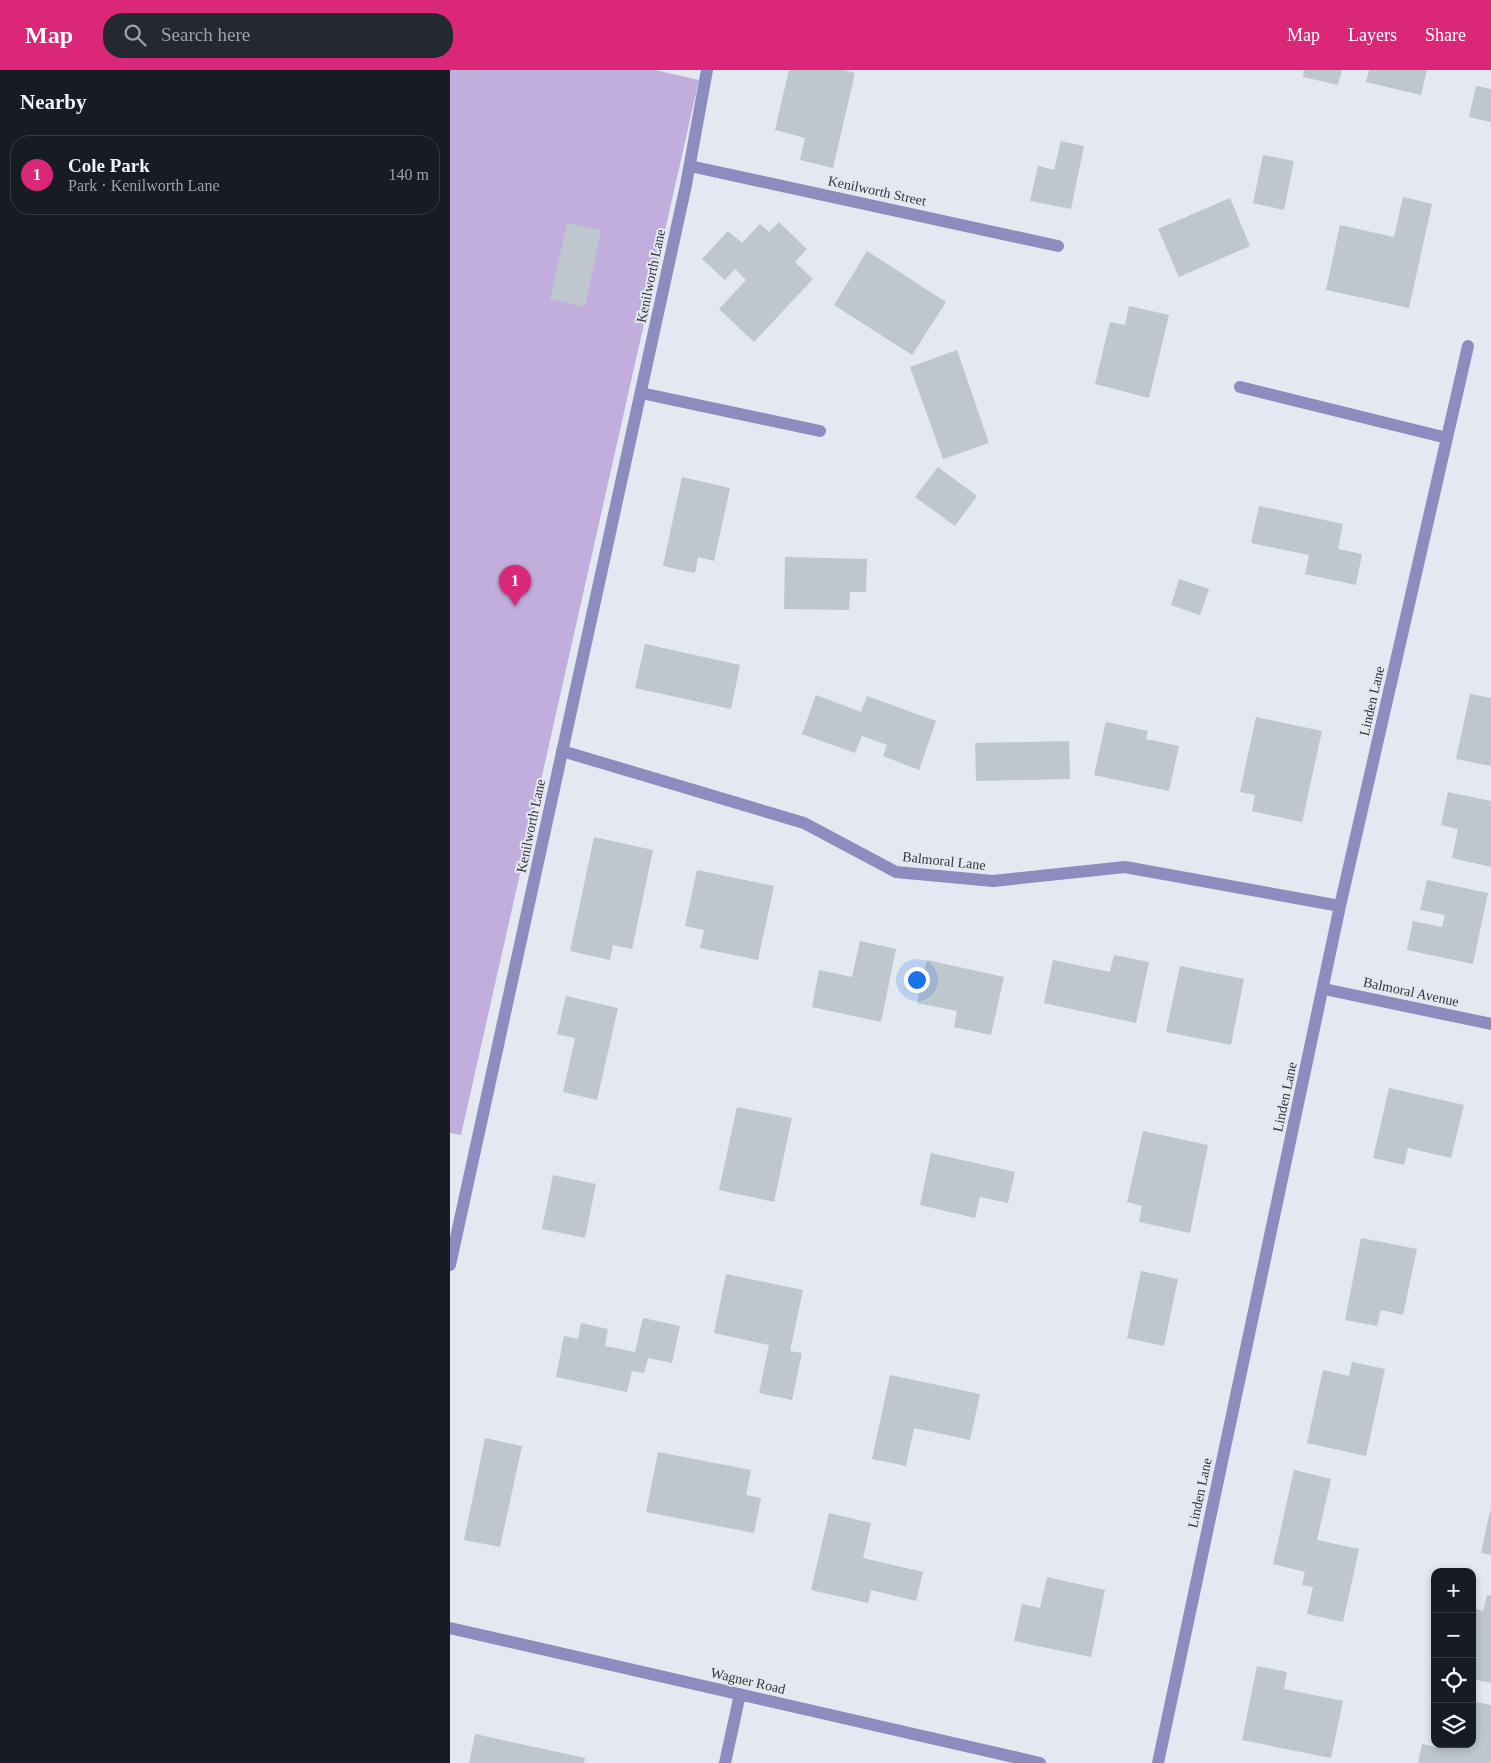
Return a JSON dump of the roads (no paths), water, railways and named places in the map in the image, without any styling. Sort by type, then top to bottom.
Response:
[{"type":"street","name":"Kenilworth Lane","points":[[450,1265],[690,166],[707,70]]},
{"type":"street","name":"Kenilworth Street","points":[[690,166],[1058,246]]},
{"type":"street","name":"Linden Lane","points":[[1158,1763],[1324,989],[1340,906],[1468,346]]},
{"type":"street","points":[[1240,387],[1448,438]]},
{"type":"street","points":[[641,393],[820,431]]},
{"type":"street","name":"Balmoral Lane","points":[[562,752],[804,823],[896,872],[993,882],[1124,867],[1340,906]]},
{"type":"street","name":"Balmoral Avenue","points":[[1324,989],[1491,1024]]},
{"type":"street","name":"Wagner Road","points":[[450,1628],[1040,1763]]},
{"type":"street","points":[[725,1763],[740,1694]]},
{"type":"place","name":"Cole Park","points":[[515,606]]}]
